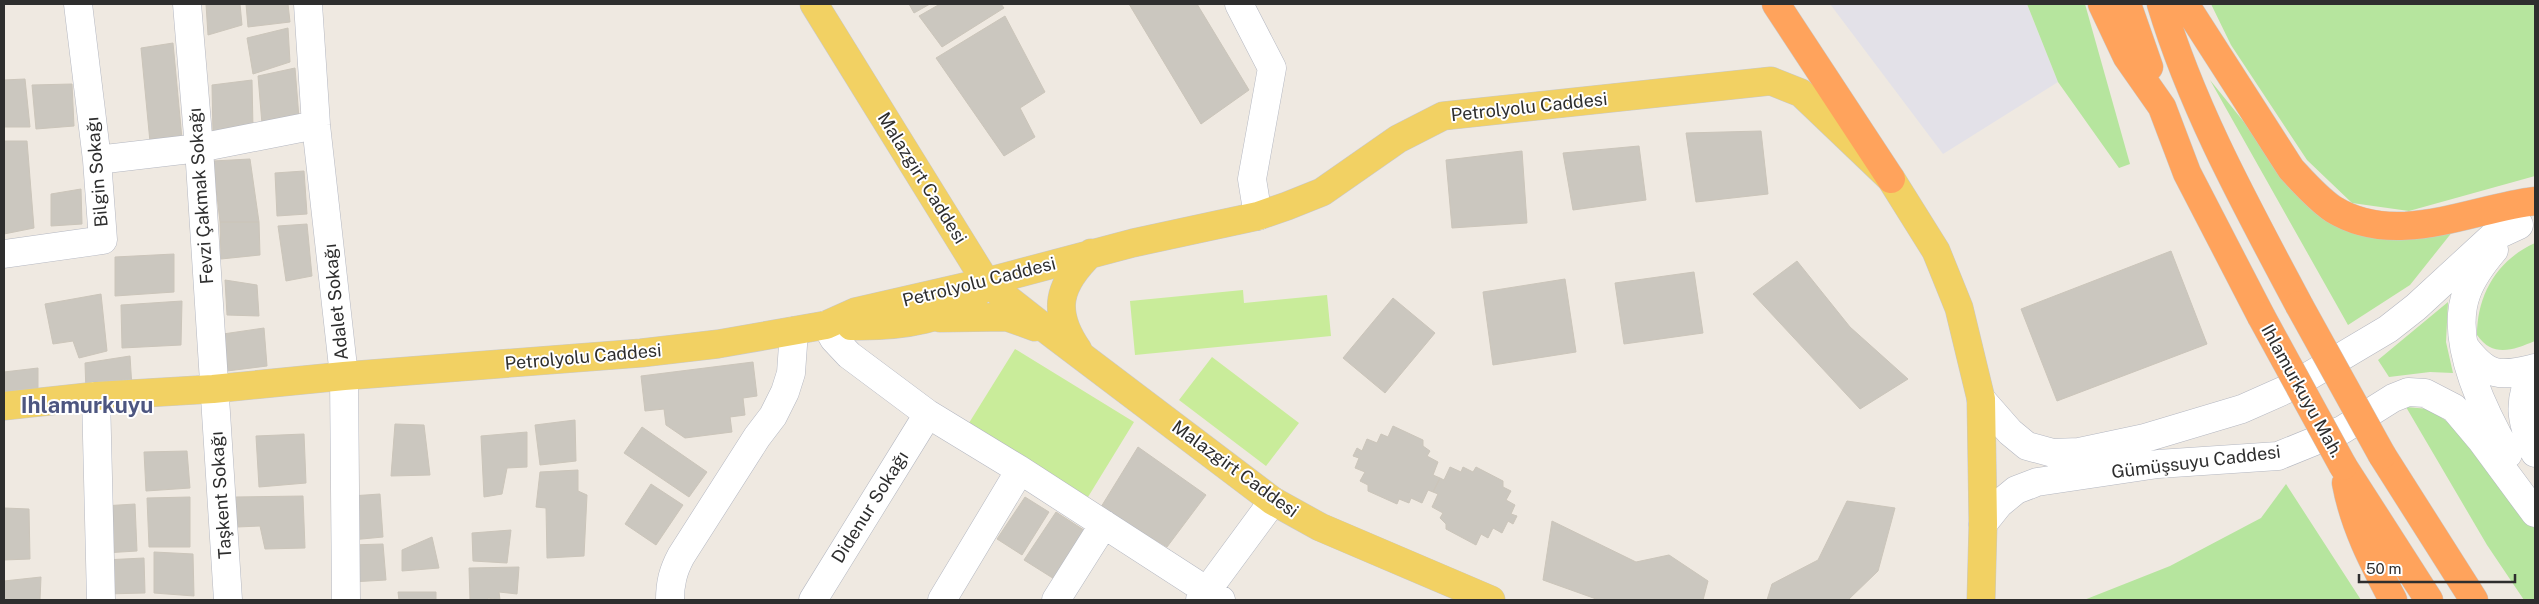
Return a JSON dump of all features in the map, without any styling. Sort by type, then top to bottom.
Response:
[{"type":"highway","points":[[1776,4],[1891,179]]},
{"type":"highway","points":[[2102,4],[2127,57],[2162,107]]},
{"type":"highway","points":[[2127,4],[2162,107]]},
{"type":"highway","points":[[2161,4],[2191,88],[2221,157],[2299,306],[2382,455],[2474,600]]},
{"type":"highway","points":[[2185,4],[2291,169],[2334,209],[2361,220],[2396,226],[2436,223],[2511,204],[2535,201]]},
{"type":"highway","name":"Ihlamurkuyu Mah.","points":[[2162,107],[2187,173],[2261,316],[2343,466]]},
{"type":"highway","points":[[2343,466],[2351,511],[2366,549],[2394,600]]},
{"type":"highway","points":[[2343,466],[2429,600]]},
{"type":"highway","points":[[2456,574],[2489,600]]},
{"type":"main road","name":"Malazgirt Caddesi","points":[[814,4],[986,282],[1273,501],[1320,527],[1491,600]]},
{"type":"main road","name":"Petrolyolu Caddesi","points":[[4,406],[96,396],[213,389],[344,376],[641,353],[718,344],[794,331],[826,325],[855,312],[928,306],[986,282],[1090,253],[1258,216],[1322,192],[1398,139],[1443,116],[1771,81],[1801,93],[1891,179],[1936,252],[1959,308],[1981,399],[1983,524],[1981,600]]},
{"type":"main road","points":[[928,306],[956,261],[963,244]]},
{"type":"main road","points":[[1082,356],[1061,316],[1060,304],[1064,288],[1072,274],[1090,253]]},
{"type":"main road","name":"Malazgirt Caddesi","points":[[928,306],[1007,317],[1051,333]]},
{"type":"street","name":"Bilgin Sokağı","points":[[4,254],[103,240],[97,160],[78,4]]},
{"type":"street","name":"Fevzi Çakmak Sokağı","points":[[187,4],[199,148],[213,389]]},
{"type":"street","name":"Adalet Sokağı","points":[[308,4],[316,125],[344,376],[346,600]]},
{"type":"street","points":[[1240,4],[1272,68],[1252,179],[1258,216]]},
{"type":"street","points":[[97,160],[199,148],[316,125]]},
{"type":"street","points":[[2527,219],[2479,268],[2466,293],[2461,332],[2482,404],[2535,506]]},
{"type":"street","name":"Gümüşsuyu Caddesi","points":[[1981,399],[2010,432],[2027,446],[2053,453],[2079,452],[2145,438],[2242,409],[2287,389],[2388,329],[2416,307],[2491,238],[2527,219]]},
{"type":"street","points":[[826,325],[834,339],[849,355],[928,414],[1104,524],[1209,597],[1273,501]]},
{"type":"street","points":[[670,600],[673,571],[757,437],[773,416],[785,392],[794,359],[794,331]]},
{"type":"street","points":[[2465,347],[2482,368],[2495,372],[2513,372],[2535,368]]},
{"type":"street","points":[[2535,368],[2526,384],[2522,415],[2526,432],[2535,453]]},
{"type":"street","name":"Taşkent Sokağı","points":[[213,389],[228,600]]},
{"type":"street","name":"Gümüşsuyu Caddesi","points":[[1983,524],[1999,504],[2016,490],[2037,482],[2158,464],[2278,456],[2342,430],[2393,398],[2408,392],[2425,393],[2454,408],[2481,440],[2535,513]]},
{"type":"street","points":[[96,396],[100,600]]},
{"type":"street","name":"Didenur Sokağı","points":[[813,600],[928,414]]},
{"type":"street","points":[[942,600],[1020,470]]},
{"type":"street","points":[[1056,600],[1104,524]]},
{"type":"shaded area","points":[[1830,4],[2027,4],[2058,82],[1943,154]]},
{"type":"green space","points":[[2027,4],[2085,4],[2130,164],[2119,168],[2058,82]]},
{"type":"green space","points":[[2211,4],[2535,4],[2535,176],[2409,211],[2352,203],[2307,160],[2231,45]]},
{"type":"green space","points":[[2210,80],[2294,184],[2348,224],[2453,231],[2410,285],[2348,325]]},
{"type":"green space","points":[[2535,243],[2535,341],[2504,350],[2490,347],[2477,335],[2478,320],[2485,293],[2500,269],[2510,259]]},
{"type":"green space","points":[[1243,290],[1244,303],[1327,295],[1331,336],[1135,355],[1130,301]]},
{"type":"green space","points":[[2448,302],[2446,342],[2453,373],[2430,372],[2389,377],[2378,360]]},
{"type":"green space","points":[[1015,349],[1134,422],[1088,497],[969,423]]},
{"type":"green space","points":[[1212,357],[1299,423],[1266,466],[1179,400]]},
{"type":"green space","points":[[2406,407],[2429,409],[2468,436],[2535,529],[2535,600],[2524,600],[2487,545]]},
{"type":"green space","points":[[2286,484],[2361,600],[2084,600],[2170,566],[2261,518]]},
{"type":"building","points":[[206,4],[240,4],[242,25],[208,35]]},
{"type":"building","points":[[246,4],[288,4],[290,22],[248,27]]},
{"type":"building","points":[[909,4],[930,4],[914,13]]},
{"type":"building","points":[[940,4],[1001,4],[1004,8],[942,47],[919,16]]},
{"type":"building","points":[[1129,4],[1197,4],[1249,90],[1201,124]]},
{"type":"building","points":[[1005,16],[1045,92],[1020,108],[1035,137],[1004,156],[936,58]]},
{"type":"building","points":[[288,28],[290,62],[253,74],[247,38]]},
{"type":"building","points":[[173,43],[182,139],[150,142],[141,48]]},
{"type":"building","points":[[295,68],[299,118],[262,124],[258,76]]},
{"type":"building","points":[[25,79],[30,127],[4,127],[4,80]]},
{"type":"building","points":[[252,80],[253,129],[213,136],[212,85]]},
{"type":"building","points":[[72,84],[74,126],[36,129],[32,85]]},
{"type":"building","points":[[1761,131],[1768,194],[1696,202],[1686,133]]},
{"type":"building","points":[[4,141],[27,141],[34,228],[4,234]]},
{"type":"building","points":[[1639,146],[1646,200],[1573,210],[1563,153]]},
{"type":"building","points":[[1522,151],[1527,223],[1452,228],[1446,160]]},
{"type":"building","points":[[250,159],[259,222],[220,222],[213,161]]},
{"type":"building","points":[[304,171],[307,214],[277,216],[275,173]]},
{"type":"building","points":[[81,189],[82,224],[51,226],[51,194]]},
{"type":"building","points":[[220,222],[259,222],[260,255],[221,259]]},
{"type":"building","points":[[307,224],[312,276],[286,281],[278,226]]},
{"type":"building","points":[[2171,251],[2207,344],[2057,401],[2021,309]]},
{"type":"building","points":[[174,254],[174,292],[115,296],[115,257]]},
{"type":"building","points":[[1797,261],[1850,327],[1908,379],[1860,409],[1753,294]]},
{"type":"building","points":[[1694,272],[1703,333],[1624,344],[1615,283]]},
{"type":"building","points":[[1565,279],[1576,352],[1493,365],[1483,292]]},
{"type":"building","points":[[225,280],[257,285],[259,316],[227,315]]},
{"type":"building","points":[[101,294],[107,351],[79,358],[73,341],[53,344],[45,304]]},
{"type":"building","points":[[1393,298],[1435,333],[1385,393],[1343,358]]},
{"type":"building","points":[[182,301],[181,345],[122,348],[121,305]]},
{"type":"building","points":[[264,328],[267,366],[227,371],[223,334]]},
{"type":"building","points":[[130,356],[132,388],[86,392],[85,363]]},
{"type":"building","points":[[753,362],[757,396],[743,398],[745,415],[730,417],[732,432],[685,438],[666,425],[664,409],[645,411],[641,376]]},
{"type":"building","points":[[38,368],[38,395],[4,399],[4,372]]},
{"type":"building","points":[[575,420],[576,461],[540,465],[535,425]]},
{"type":"building","points":[[395,424],[424,425],[430,475],[391,476]]},
{"type":"building","points":[[1393,426],[1423,440],[1423,446],[1430,451],[1427,456],[1438,462],[1433,475],[1440,478],[1433,492],[1428,490],[1422,503],[1411,498],[1409,503],[1399,499],[1397,504],[1368,491],[1368,485],[1360,481],[1365,472],[1355,468],[1359,458],[1353,456],[1357,448],[1362,451],[1367,439],[1377,443],[1381,434],[1388,437]]},
{"type":"building","points":[[642,427],[707,472],[689,497],[624,453]]},
{"type":"building","points":[[527,432],[527,467],[507,468],[502,494],[484,497],[481,436]]},
{"type":"building","points":[[304,434],[306,483],[259,487],[256,436]]},
{"type":"building","points":[[1138,447],[1206,495],[1167,547],[1101,507]]},
{"type":"building","points":[[187,451],[190,488],[146,491],[144,452]]},
{"type":"building","points":[[1450,467],[1461,472],[1463,467],[1473,472],[1476,467],[1503,481],[1503,487],[1511,491],[1506,500],[1515,505],[1511,514],[1517,516],[1513,524],[1508,521],[1502,533],[1493,528],[1488,538],[1481,534],[1476,545],[1446,529],[1446,524],[1440,518],[1443,513],[1432,507],[1438,494],[1433,492],[1440,478],[1444,480]]},
{"type":"building","points":[[578,470],[578,491],[587,495],[584,556],[547,558],[546,508],[536,507],[540,472]]},
{"type":"building","points":[[651,484],[683,505],[656,545],[625,524]]},
{"type":"building","points":[[380,494],[383,537],[351,540],[351,496]]},
{"type":"building","points":[[303,496],[305,548],[265,549],[260,526],[237,527],[235,497]]},
{"type":"building","points":[[190,497],[190,547],[149,547],[147,498]]},
{"type":"building","points":[[1025,497],[1049,512],[1022,555],[997,539]]},
{"type":"building","points":[[1847,501],[1895,508],[1878,571],[1848,600],[1767,600],[1772,584],[1818,560]]},
{"type":"building","points":[[135,504],[137,551],[104,553],[103,506]]},
{"type":"building","points":[[4,508],[29,509],[30,559],[4,560]]},
{"type":"building","points":[[1056,512],[1090,534],[1059,582],[1024,560]]},
{"type":"building","points":[[1552,521],[1636,562],[1669,555],[1708,581],[1703,600],[1599,600],[1543,580]]},
{"type":"building","points":[[511,530],[507,563],[473,561],[472,533]]},
{"type":"building","points":[[432,537],[439,568],[402,571],[402,550]]},
{"type":"building","points":[[383,544],[386,580],[351,582],[351,545]]},
{"type":"building","points":[[154,552],[193,554],[194,596],[154,593]]},
{"type":"building","points":[[144,558],[145,593],[105,594],[104,560]]},
{"type":"building","points":[[519,567],[517,594],[499,592],[500,600],[488,598],[488,600],[470,600],[469,568]]},
{"type":"building","points":[[41,577],[40,600],[4,600],[4,581]]},
{"type":"building","points":[[398,592],[436,592],[436,600],[399,600]]},
{"type":"district","name":"Ihlamurkuyu","points":[[87,405]]}]
